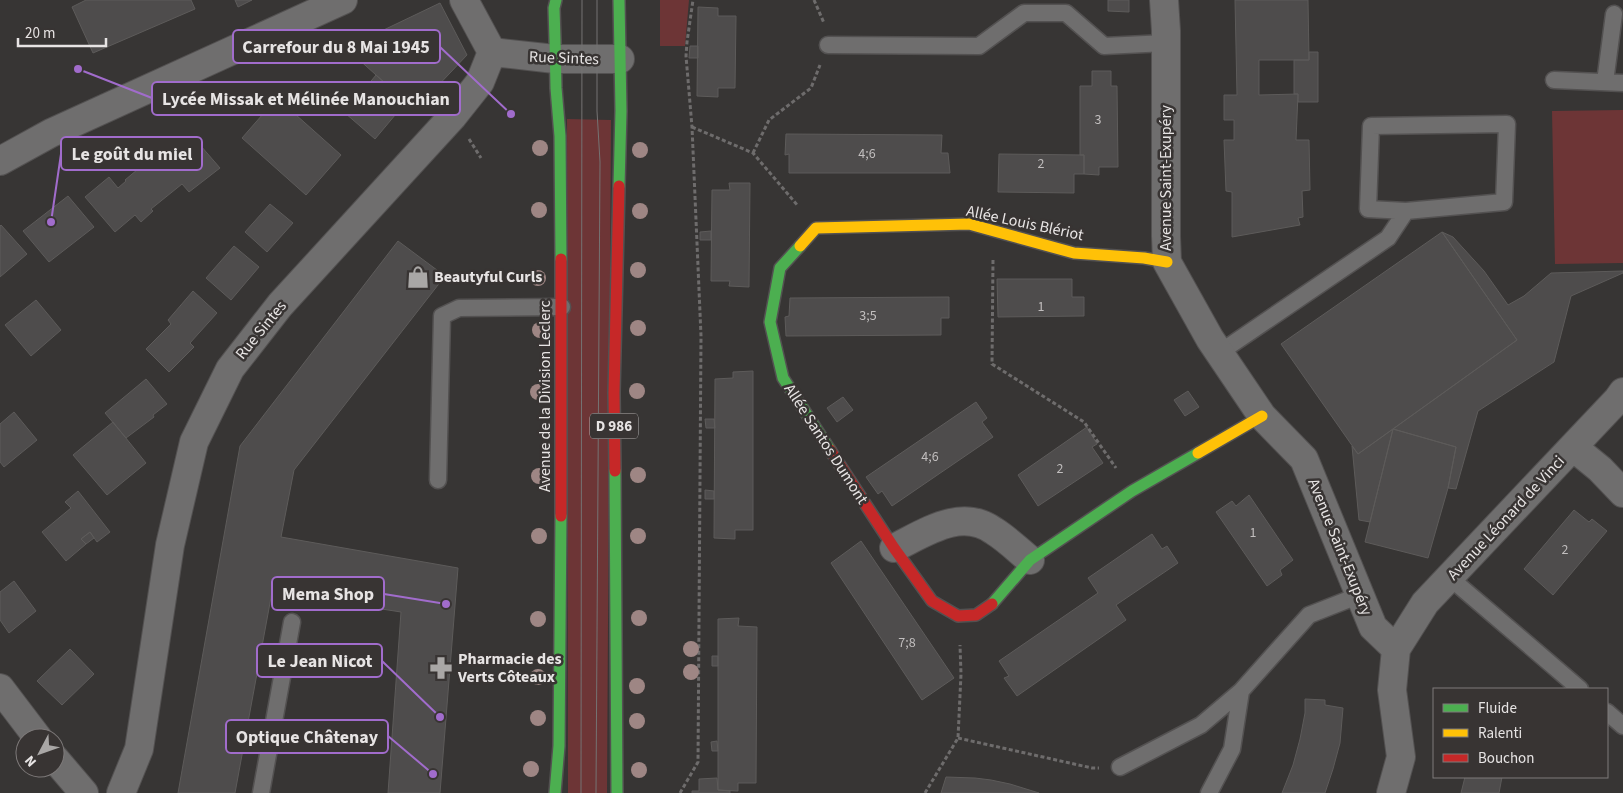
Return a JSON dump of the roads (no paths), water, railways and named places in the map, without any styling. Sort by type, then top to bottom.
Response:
[{"type":"main road","name":"Avenue de la Division Leclerc","points":[[555,793],[559,746],[562,307],[560,136],[557,109],[554,8],[556,0]]},
{"type":"main road","name":"D 986","points":[[617,793],[614,393],[621,111],[619,0]]},
{"type":"main road","name":"Allée Louis Blériot","points":[[816,228],[970,224],[1074,252],[1144,258],[1167,262]]},
{"type":"main road","name":"Allée Santos Dumont","points":[[816,228],[780,268],[770,322],[783,378],[894,548],[932,601],[958,616],[976,615],[994,603],[1030,560]]},
{"type":"main road","points":[[1030,560],[1132,491],[1262,416]]},
{"type":"street","points":[[0,161],[51,133],[343,0]]},
{"type":"street","points":[[464,0],[492,52]]},
{"type":"street","name":"Avenue Saint-Exupéry","points":[[1164,0],[1166,43],[1167,262],[1210,339],[1262,416],[1304,459],[1373,627],[1396,649]]},
{"type":"street","name":"Rue Sintes","points":[[121,793],[139,749],[170,545],[194,442],[230,369],[280,305],[453,116],[480,82],[492,52],[555,59],[620,59]]},
{"type":"street","name":"Avenue Léonard de Vinci","points":[[1396,649],[1425,603],[1623,392]]},
{"type":"street","points":[[1573,447],[1600,469],[1623,492]]},
{"type":"street","points":[[894,548],[946,523],[971,520],[992,529],[1030,560]]},
{"type":"street","points":[[1391,793],[1401,758],[1392,690],[1396,649]]},
{"type":"street","points":[[0,688],[30,728]]},
{"type":"street","points":[[65,771],[84,793]]},
{"type":"lane","points":[[828,45],[979,46],[1024,13],[1066,13],[1104,46],[1166,43]]},
{"type":"lane","points":[[1605,82],[1614,14]]},
{"type":"lane","points":[[1554,80],[1623,83]]},
{"type":"lane","points":[[1507,124],[1504,202],[1406,210],[1368,209],[1371,126],[1507,124]]},
{"type":"lane","points":[[1219,353],[1388,238],[1406,210]]},
{"type":"lane","points":[[438,480],[442,316],[459,308],[562,307]]},
{"type":"lane","points":[[1449,578],[1579,688]]},
{"type":"lane","points":[[1120,767],[1201,725],[1242,690],[1309,615],[1360,595]]},
{"type":"lane","points":[[262,793],[292,622]]},
{"type":"lane","points":[[1210,793],[1232,749],[1242,690]]},
{"type":"lane","points":[[1608,713],[1623,726]]},
{"type":"tram line","points":[[581,793],[582,0]]},
{"type":"tram line","points":[[596,793],[600,162],[597,111],[597,0]]},
{"type":"place","name":"Lycée Missak et Mélinée Manouchian","points":[[78,69]]},
{"type":"place","name":"Carrefour du 8 Mai 1945","points":[[511,114]]},
{"type":"place","name":"Le goût du miel","points":[[51,222]]},
{"type":"place","name":"Beautyful Curls","points":[[418,277]]},
{"type":"place","name":"Mema Shop","points":[[446,604]]},
{"type":"place","name":"Pharmacie des Verts Côteaux","points":[[441,668]]},
{"type":"place","name":"Le Jean Nicot","points":[[440,717]]},
{"type":"place","name":"Optique Châtenay","points":[[433,774]]}]
